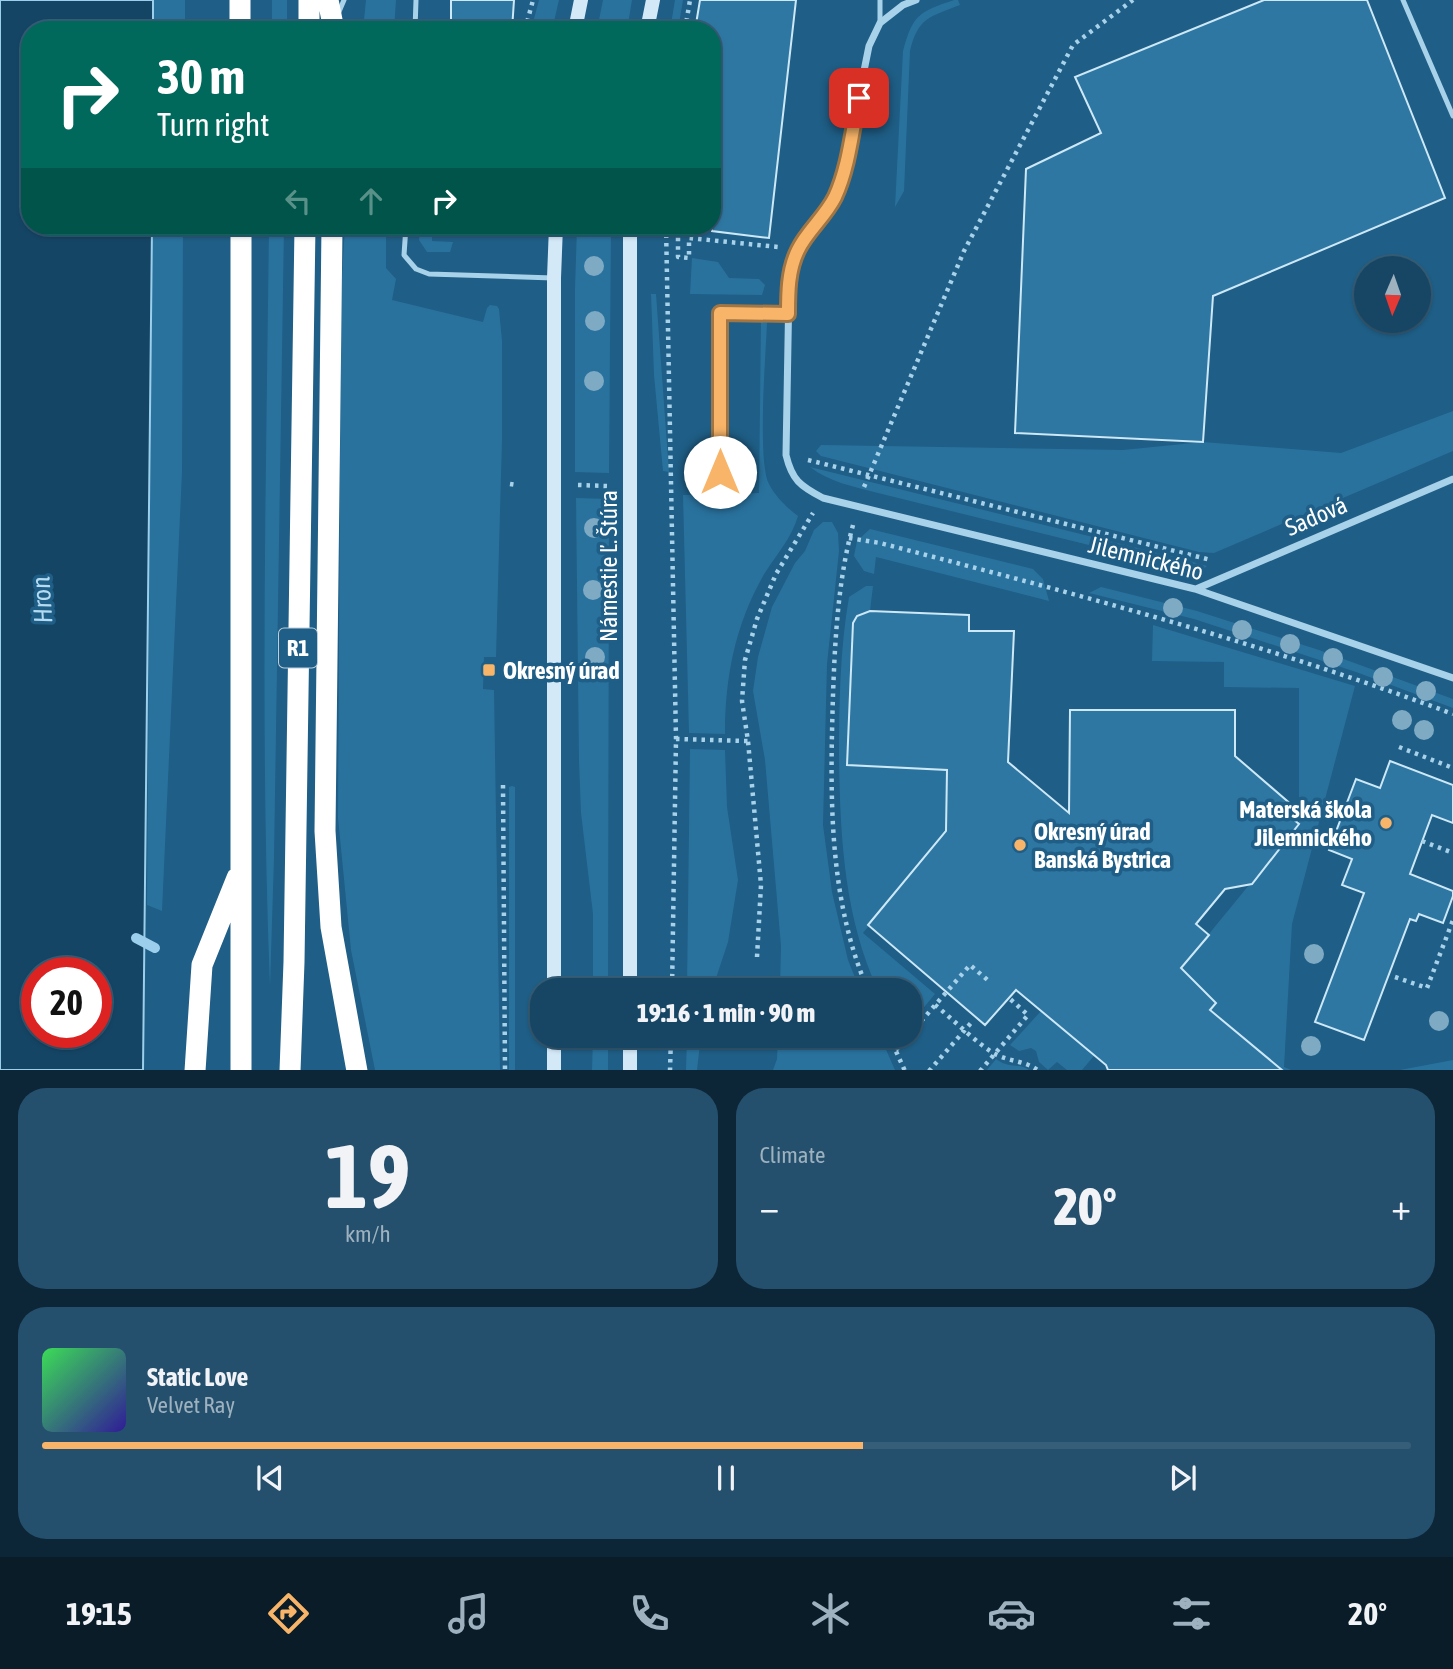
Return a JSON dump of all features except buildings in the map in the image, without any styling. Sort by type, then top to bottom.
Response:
[{"type":"highway","points":[[240,0],[240,21]]},
{"type":"highway","points":[[309,0],[309,21]]},
{"type":"highway","points":[[328,0],[333,21]]},
{"type":"highway","points":[[241,235],[241,1070]]},
{"type":"highway","name":"R1","points":[[290,1070],[305,235]]},
{"type":"highway","points":[[332,235],[325,831],[331,927],[357,1070]]},
{"type":"highway","points":[[195,1070],[202,965],[242,867]]},
{"type":"main road","points":[[577,21],[581,0]]},
{"type":"main road","points":[[649,21],[653,0]]},
{"type":"main road","points":[[554,978],[556,235]]},
{"type":"main road","name":"Námestie Ľ. Štúra","points":[[630,978],[631,235]]},
{"type":"main road","points":[[554,1048],[554,1070]]},
{"type":"main road","points":[[630,1048],[630,1070]]},
{"type":"street","points":[[823,498],[805,489],[791,474],[786,454],[789,286],[798,249],[821,221],[835,197],[843,175],[869,46],[880,23],[903,5],[916,0]]},
{"type":"street","name":"Sadová","points":[[1195,589],[1453,479]]},
{"type":"street","name":"Jilemnického","points":[[823,498],[1195,589],[1453,678]]},
{"type":"lane","points":[[336,21],[344,0]]},
{"type":"lane","points":[[415,21],[416,0]]},
{"type":"lane","points":[[880,0],[880,23]]},
{"type":"lane","points":[[1403,0],[1453,116]]},
{"type":"lane","points":[[405,235],[404,255],[416,269],[429,274],[554,278]]},
{"type":"lane","points":[[720,472],[720,313],[788,314]]},
{"type":"path","points":[[527,21],[533,0]]},
{"type":"path","points":[[686,21],[690,0]]},
{"type":"path","points":[[863,978],[854,957],[840,894],[833,834],[831,756],[834,665],[849,538],[869,475],[964,251],[1073,45],[1133,0]]},
{"type":"path","points":[[666,235],[676,739],[671,978]]},
{"type":"path","points":[[678,235],[678,257],[689,258],[689,238],[798,249]]},
{"type":"path","points":[[786,454],[1212,561]]},
{"type":"path","points":[[576,485],[608,486]]},
{"type":"path","points":[[665,486],[672,486]]},
{"type":"path","points":[[757,957],[761,885],[742,701],[745,660],[757,619],[776,574],[823,498]]},
{"type":"path","points":[[849,538],[880,543],[1064,590],[1355,677],[1453,714]]},
{"type":"path","points":[[676,739],[748,741]]},
{"type":"path","points":[[1399,747],[1453,768]]},
{"type":"path","points":[[503,785],[505,1070]]},
{"type":"path","points":[[1422,841],[1453,852]]},
{"type":"path","points":[[1395,976],[1427,988],[1453,920]]},
{"type":"path","points":[[922,1021],[970,965],[990,982]]},
{"type":"path","points":[[980,1070],[1028,1016],[1009,998]]},
{"type":"path","points":[[936,1005],[994,1053],[1012,1061],[1024,1061],[1039,1070]]},
{"type":"path","points":[[929,1070],[971,1023]]},
{"type":"path","points":[[670,1070],[671,1048]]},
{"type":"path","points":[[896,1050],[905,1070]]},
{"type":"shaded area","points":[[153,0],[185,0],[185,21],[153,21]]},
{"type":"shaded area","points":[[272,0],[287,0],[287,21],[272,21]]},
{"type":"shaded area","points":[[366,0],[396,0],[395,21],[364,21]]},
{"type":"shaded area","points":[[539,0],[559,0],[554,21],[533,21]]},
{"type":"shaded area","points":[[603,0],[632,0],[628,21],[599,21]]},
{"type":"shaded area","points":[[675,0],[683,0],[680,21],[672,21]]},
{"type":"shaded area","points":[[958,0],[960,5],[927,20],[913,40],[910,51],[904,191],[895,207],[903,51],[910,29],[919,16]]},
{"type":"shaded area","points":[[152,235],[183,235],[182,472],[162,911],[147,905]]},
{"type":"shaded area","points":[[269,235],[284,235],[270,987],[264,702]]},
{"type":"shaded area","points":[[344,235],[386,235],[386,268],[396,279],[392,300],[483,322],[490,305],[499,309],[502,341],[502,440],[496,657],[484,657],[483,689],[494,690],[500,1070],[375,1070],[351,950],[338,818],[341,295]]},
{"type":"shaded area","points":[[419,235],[432,235],[432,241],[453,242],[450,252],[427,252],[419,240]]},
{"type":"shaded area","points":[[577,235],[611,235],[609,473],[575,472]]},
{"type":"shaded area","points":[[692,258],[718,262],[729,278],[759,279],[765,285],[762,295],[690,294]]},
{"type":"shaded area","points":[[651,294],[656,294],[669,472],[663,471],[654,375]]},
{"type":"shaded area","points":[[761,318],[767,322],[763,431],[765,472],[775,493],[798,516],[763,576],[745,614],[730,672],[725,734],[689,733],[683,495],[759,493]]},
{"type":"shaded area","points":[[1453,411],[1453,451],[1214,553],[1199,552],[821,456],[816,451],[821,445],[1123,450],[1203,442],[1341,453]]},
{"type":"shaded area","points":[[810,467],[1207,566],[1201,571],[1190,570],[878,493],[834,480]]},
{"type":"shaded area","points":[[576,498],[609,499],[608,978],[593,978],[593,914],[581,813]]},
{"type":"shaded area","points":[[823,522],[832,522],[838,533],[839,551],[827,664],[823,825],[832,892],[848,960],[855,978],[780,978],[781,946],[765,760],[753,691],[758,657],[772,607],[795,563],[805,551],[814,530]]},
{"type":"shaded area","points":[[870,529],[1033,569],[1043,579],[1049,601],[876,557],[874,574],[864,571],[854,556],[857,541]]},
{"type":"shaded area","points":[[866,586],[873,586],[870,611],[857,616],[853,623],[847,764],[947,770],[946,831],[863,933],[916,978],[873,978],[851,905],[843,846],[839,736],[841,676],[849,597]]},
{"type":"shaded area","points":[[1101,587],[1197,611],[1319,650],[1453,699],[1453,708],[1356,672],[1194,619],[1089,593]]},
{"type":"shaded area","points":[[1153,625],[1355,686],[1292,924],[1284,1067],[1291,1070],[1271,1070],[1273,1063],[1210,1010],[1216,1002],[1181,968],[1299,824],[1299,688],[1224,687],[1224,662],[1152,661]]},
{"type":"shaded area","points":[[690,749],[725,750],[727,807],[738,880],[728,942],[716,978],[687,978]]},
{"type":"shaded area","points":[[509,787],[515,787],[515,1070],[509,1070]]},
{"type":"shaded area","points":[[922,983],[935,994],[922,1010]]},
{"type":"shaded area","points":[[1041,1011],[1088,1050],[1099,1050],[1082,1070],[1067,1070],[1057,1062],[1048,1070],[1039,1062],[1036,1051],[1031,1048],[1019,1051],[1010,1045]]},
{"type":"shaded area","points":[[593,1048],[608,1048],[608,1070],[592,1070]]},
{"type":"shaded area","points":[[687,1048],[700,1048],[697,1070],[686,1070]]},
{"type":"shaded area","points":[[777,1048],[885,1048],[895,1070],[773,1070]]},
{"type":"shaded area","points":[[996,1059],[1006,1064],[1029,1070],[987,1070]]},
{"type":"shaded area","points":[[1453,1060],[1453,1070],[1400,1070]]},
{"type":"water","name":"Hron","points":[[0,0],[153,0],[153,21],[21,21],[21,235],[152,235],[143,1070],[0,1070]]},
{"type":"waterway","points":[[136,938],[155,948]]},
{"type":"place","name":"Okresný úrad","points":[[489,670]]},
{"type":"place","name":"Materská škola Jilemnického","points":[[1386,823]]},
{"type":"place","name":"Okresný úrad Banská Bystrica","points":[[1020,845]]},
{"type":"route","points":[[720,472],[720,313],[788,314],[793,263],[798,249],[821,221],[835,197],[843,175],[859,98]]}]
